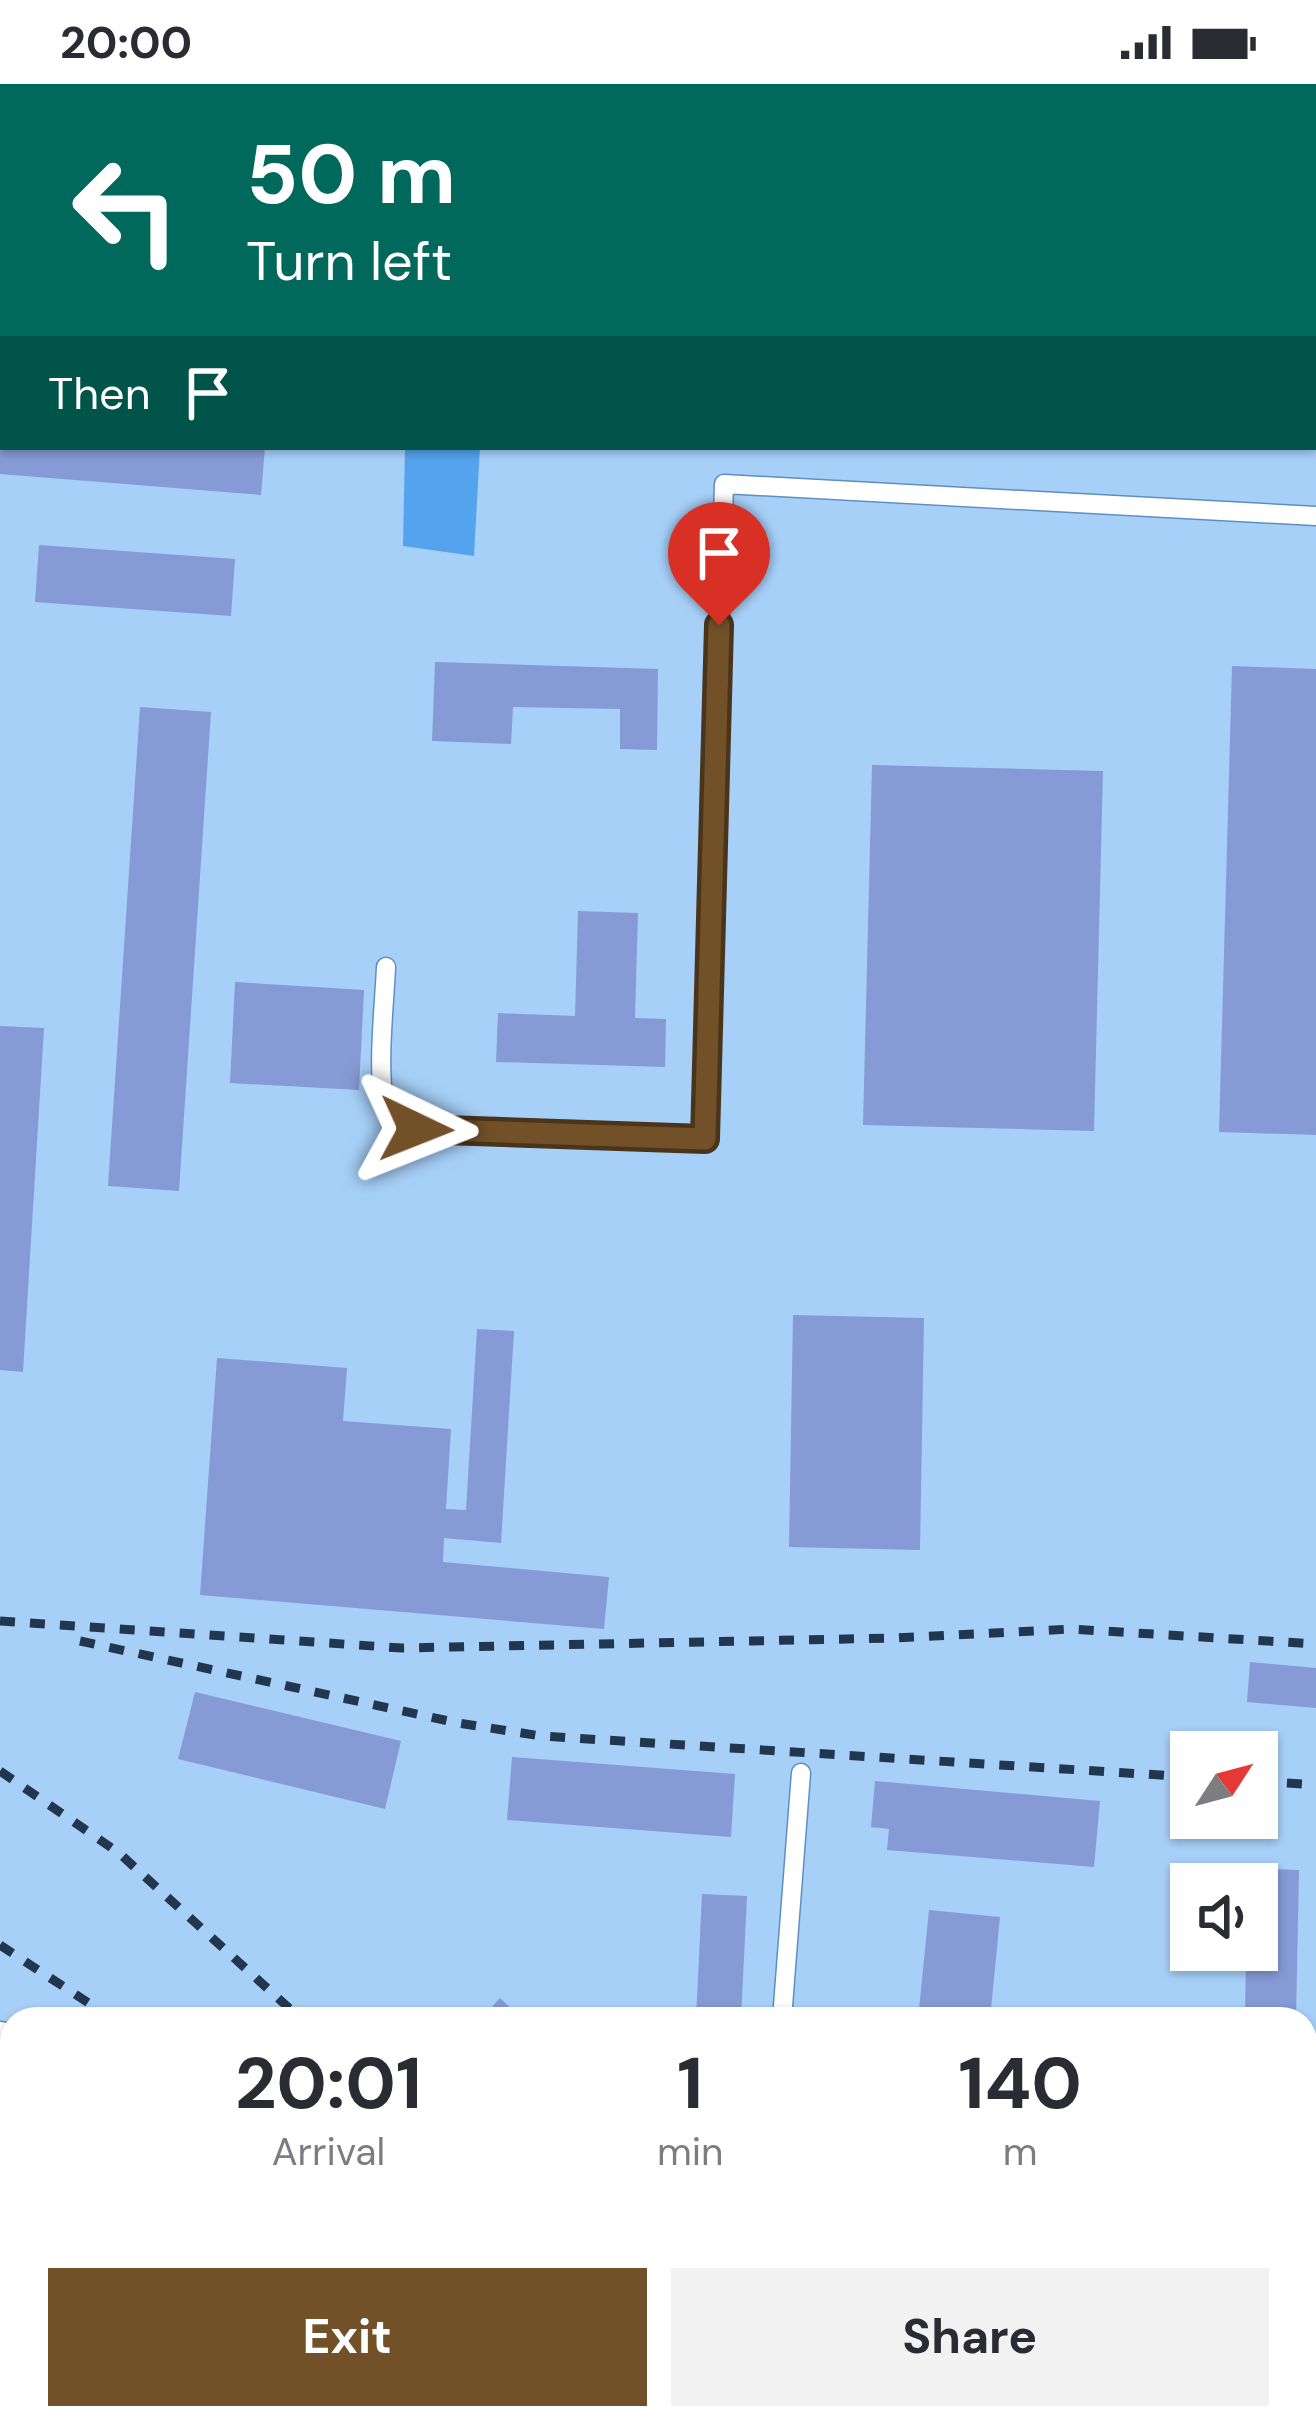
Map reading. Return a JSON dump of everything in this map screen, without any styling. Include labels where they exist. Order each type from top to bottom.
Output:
[{"type":"lane","points":[[386,967],[382,1091],[390,1114],[400,1125],[705,1139],[724,484],[1316,516]]},
{"type":"lane","points":[[783,2007],[801,1773]]},
{"type":"water","points":[[405,450],[480,450],[474,556],[403,546]]},
{"type":"building","points":[[0,450],[265,450],[261,495],[0,474]]},
{"type":"building","points":[[39,545],[235,559],[231,616],[35,602]]},
{"type":"building","points":[[435,662],[658,669],[657,750],[620,749],[620,709],[513,707],[511,744],[432,741]]},
{"type":"building","points":[[1232,666],[1316,669],[1316,1135],[1219,1132]]},
{"type":"building","points":[[140,707],[211,712],[179,1191],[108,1186]]},
{"type":"building","points":[[872,765],[1103,771],[1094,1131],[863,1125]]},
{"type":"building","points":[[578,911],[638,913],[635,1018],[666,1019],[665,1067],[496,1062],[498,1013],[575,1016]]},
{"type":"building","points":[[235,982],[364,990],[359,1090],[230,1083]]},
{"type":"building","points":[[0,1026],[44,1028],[23,1372],[0,1370]]},
{"type":"building","points":[[793,1315],[924,1318],[920,1550],[789,1547]]},
{"type":"building","points":[[477,1329],[514,1331],[501,1543],[444,1538],[443,1562],[609,1577],[604,1629],[200,1595],[217,1358],[347,1368],[343,1421],[451,1429],[446,1509],[466,1510]]},
{"type":"building","points":[[1250,1662],[1316,1668],[1316,1708],[1247,1702]]},
{"type":"building","points":[[195,1692],[401,1741],[385,1809],[178,1759]]},
{"type":"building","points":[[512,1757],[735,1774],[731,1837],[507,1820]]},
{"type":"building","points":[[875,1781],[1100,1801],[1094,1867],[887,1850],[889,1829],[871,1827]]},
{"type":"building","points":[[1278,1869],[1299,1870],[1296,2007],[1245,2007],[1246,1971],[1278,1971]]},
{"type":"building","points":[[702,1894],[747,1896],[742,2007],[697,2007]]},
{"type":"building","points":[[929,1910],[1000,1917],[991,2007],[919,2007]]},
{"type":"railway","points":[[0,1621],[402,1648],[896,1638],[1071,1629],[1316,1644]]},
{"type":"railway","points":[[80,1641],[458,1723],[541,1736],[1170,1776]]},
{"type":"railway","points":[[0,1771],[119,1853],[288,2007]]},
{"type":"railway","points":[[1278,1782],[1316,1785]]},
{"type":"railway","points":[[0,1945],[95,2007]]},
{"type":"route","points":[[416,1129],[705,1139],[719,625]]}]
